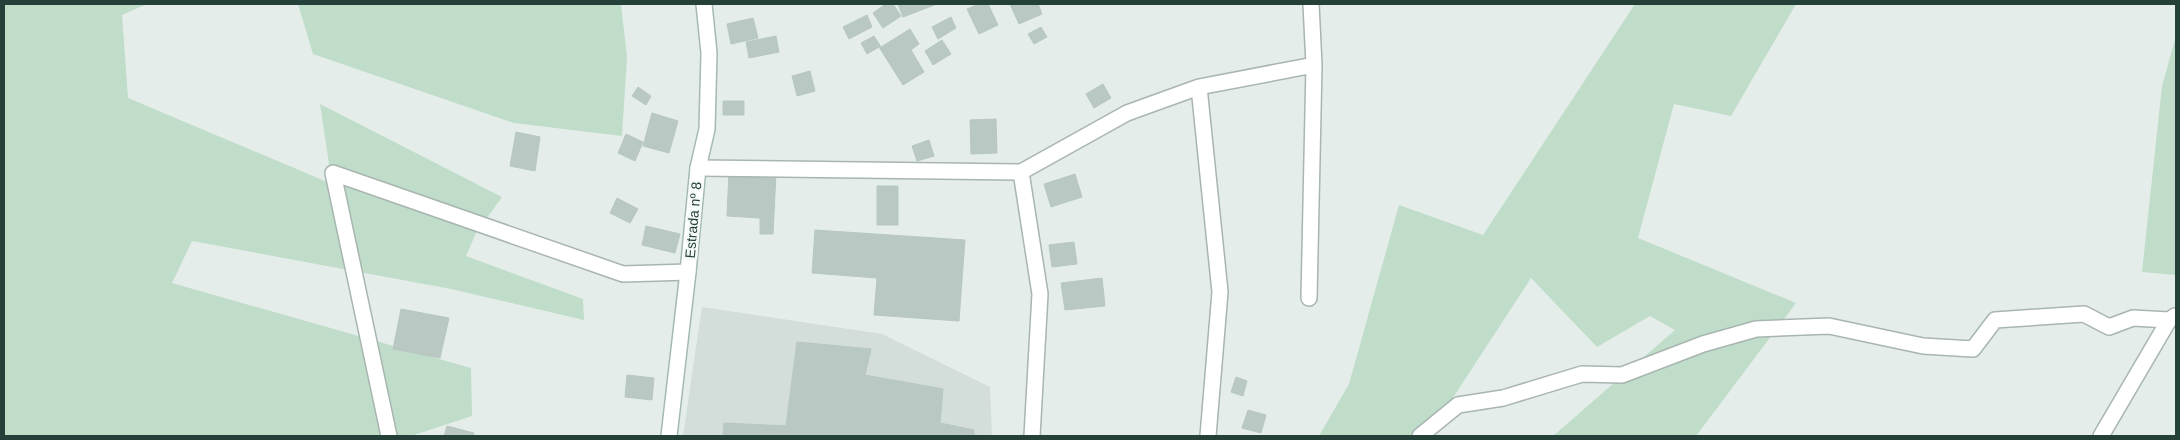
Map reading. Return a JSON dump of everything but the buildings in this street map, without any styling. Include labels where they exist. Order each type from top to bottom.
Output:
[{"type":"street","name":"Estrada nº 8","points":[[669,436],[698,168],[707,130],[709,54],[704,4]]},
{"type":"street","points":[[1310,298],[1314,65],[1311,4]]},
{"type":"street","points":[[698,168],[1021,172],[1127,113],[1199,87],[1314,65]]},
{"type":"street","points":[[1199,87],[1220,292],[1208,436]]},
{"type":"street","points":[[389,436],[334,172],[623,274],[688,272]]},
{"type":"street","points":[[1021,172],[1040,294],[1032,436]]},
{"type":"street","points":[[1420,436],[1458,405],[1503,398],[1582,374],[1622,375],[1703,344],[1756,329],[1829,326],[1923,346],[1973,349],[1995,320],[2084,314],[2109,327],[2133,318],[2172,318]]},
{"type":"street","points":[[2101,436],[2172,318]]},
{"type":"shaded area","points":[[702,307],[882,334],[990,387],[992,436],[683,436]]},
{"type":"green space","points":[[4,4],[147,4],[122,15],[128,98],[332,184],[320,104],[502,197],[476,233],[466,256],[583,299],[584,320],[451,289],[192,241],[172,283],[471,368],[472,416],[411,436],[4,436]]},
{"type":"green space","points":[[298,4],[621,4],[627,57],[622,136],[514,123],[313,54]]},
{"type":"green space","points":[[1635,4],[1796,4],[1731,116],[1674,104],[1638,238],[1796,303],[1696,436],[1553,436],[1675,330],[1650,316],[1597,347],[1531,278],[1428,436],[1319,436],[1349,384],[1399,205],[1483,235]]},
{"type":"green space","points":[[2176,36],[2176,275],[2142,272],[2162,86]]}]
